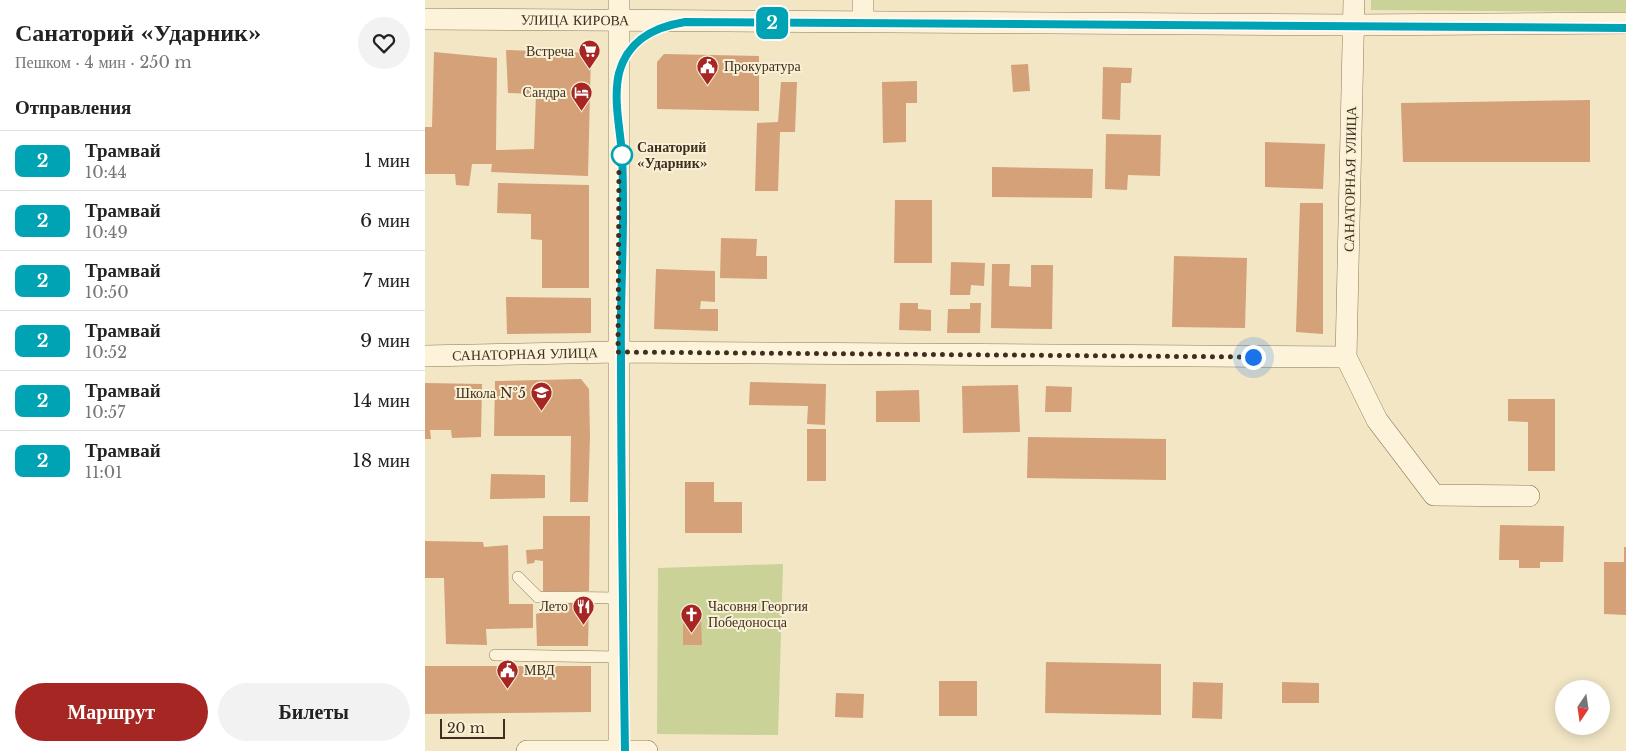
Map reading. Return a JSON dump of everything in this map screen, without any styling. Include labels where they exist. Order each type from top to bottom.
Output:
[{"type":"street","points":[[863,0],[863,21]]},
{"type":"street","name":"САНАТОРНАЯ УЛИЦА","points":[[1353,0],[1346,357],[1377,420],[1433,495],[1529,496]]},
{"type":"street","points":[[619,10],[619,751]]},
{"type":"street","name":"УЛИЦА КИРОВА","points":[[425,19],[619,10],[863,21],[1353,25],[1626,23]]},
{"type":"street","name":"САНАТОРНАЯ УЛИЦА","points":[[425,356],[618,352],[1346,357]]},
{"type":"street","points":[[527,751],[647,751]]},
{"type":"lane","points":[[518,577],[538,597],[619,598]]},
{"type":"lane","points":[[495,655],[619,657]]},
{"type":"green space","points":[[1371,0],[1626,0],[1626,12],[1371,10]]},
{"type":"green space","points":[[783,564],[778,735],[657,734],[658,568]]},
{"type":"building","points":[[506,50],[591,53],[588,176],[491,172],[492,164],[472,164],[469,186],[456,185],[455,174],[425,174],[425,127],[432,127],[434,52],[497,58],[496,150],[534,149],[536,94],[508,93]]},
{"type":"building","name":"Прокуратура","points":[[664,54],[759,56],[759,111],[657,109],[657,62]]},
{"type":"building","points":[[1028,64],[1030,91],[1013,92],[1011,65]]},
{"type":"building","points":[[1103,67],[1132,68],[1131,83],[1121,83],[1120,120],[1102,119]]},
{"type":"building","points":[[917,81],[917,103],[906,103],[906,142],[883,143],[882,82]]},
{"type":"building","points":[[781,82],[797,82],[795,132],[780,132],[778,191],[755,191],[757,123],[778,122]]},
{"type":"building","points":[[1590,100],[1590,162],[1403,162],[1401,103]]},
{"type":"building","points":[[1106,134],[1161,135],[1160,176],[1128,175],[1127,190],[1105,189]]},
{"type":"building","points":[[1265,142],[1325,144],[1323,189],[1265,187]]},
{"type":"building","points":[[992,167],[1093,169],[1092,198],[992,197]]},
{"type":"building","points":[[498,183],[589,185],[589,288],[542,288],[542,240],[531,239],[531,214],[497,213]]},
{"type":"building","points":[[895,200],[932,200],[932,263],[894,263]]},
{"type":"building","points":[[1300,203],[1323,203],[1323,334],[1296,332]]},
{"type":"building","points":[[721,238],[757,239],[756,256],[767,256],[767,279],[720,278]]},
{"type":"building","points":[[1174,256],[1247,258],[1245,328],[1172,327]]},
{"type":"building","points":[[951,262],[985,263],[984,286],[971,285],[970,295],[950,295]]},
{"type":"building","points":[[992,264],[1010,264],[1009,286],[1031,287],[1031,265],[1053,265],[1052,329],[991,328]]},
{"type":"building","points":[[656,269],[715,271],[715,302],[701,301],[700,309],[718,309],[718,331],[654,329]]},
{"type":"building","points":[[506,297],[591,298],[591,333],[507,334]]},
{"type":"building","points":[[900,303],[918,303],[918,309],[931,310],[931,331],[899,330]]},
{"type":"building","points":[[970,303],[981,303],[980,333],[947,333],[948,309],[970,309]]},
{"type":"building","name":"Школа №5","points":[[581,379],[589,389],[588,502],[570,502],[571,436],[494,436],[495,381]]},
{"type":"building","points":[[750,382],[826,384],[825,425],[807,424],[808,406],[749,405]]},
{"type":"building","points":[[425,383],[482,384],[481,437],[452,438],[451,430],[430,430],[431,439],[425,439]]},
{"type":"building","points":[[1018,385],[1020,432],[963,433],[962,386]]},
{"type":"building","points":[[1046,386],[1072,387],[1071,412],[1045,412]]},
{"type":"building","points":[[919,390],[920,422],[876,422],[876,391]]},
{"type":"building","points":[[1508,399],[1555,399],[1555,471],[1528,471],[1528,422],[1508,421]]},
{"type":"building","points":[[807,429],[826,429],[826,481],[807,481]]},
{"type":"building","points":[[1028,437],[1166,439],[1166,480],[1027,478]]},
{"type":"building","points":[[491,474],[545,475],[545,498],[490,499]]},
{"type":"building","points":[[685,482],[714,482],[714,502],[742,502],[742,533],[685,533]]},
{"type":"building","points":[[543,516],[590,516],[589,591],[543,592],[543,561],[535,560],[534,563],[527,564],[526,550],[543,549]]},
{"type":"building","points":[[1500,525],[1564,526],[1563,562],[1540,562],[1540,568],[1519,568],[1519,560],[1499,560]]},
{"type":"building","points":[[425,541],[483,542],[484,547],[508,545],[509,604],[533,604],[533,628],[486,629],[487,645],[446,644],[444,578],[425,578]]},
{"type":"building","points":[[1624,547],[1626,547],[1626,615],[1604,614],[1604,562],[1624,562]]},
{"type":"building","points":[[548,602],[589,602],[588,646],[537,646],[536,614],[546,611]]},
{"type":"building","name":"Часовня Георгия Победоносца","points":[[701,620],[702,645],[683,645],[683,621]]},
{"type":"building","points":[[1046,662],[1161,664],[1161,715],[1045,713]]},
{"type":"building","name":"МВД","points":[[425,666],[591,666],[591,712],[425,714]]},
{"type":"building","points":[[939,681],[977,681],[977,716],[939,716]]},
{"type":"building","points":[[1193,682],[1223,683],[1222,719],[1192,718]]},
{"type":"building","points":[[1282,682],[1319,683],[1319,703],[1282,703]]},
{"type":"building","points":[[836,693],[864,694],[863,718],[835,717]]},
{"type":"tram line","points":[[625,751],[621,337],[623,184],[617,83],[623,62],[635,44],[643,37],[662,27],[685,22],[1626,28]]},
{"type":"tram line","name":"2","points":[[625,751],[621,353],[623,214],[622,155],[617,90],[619,73],[625,58],[640,39],[664,26],[685,22],[1626,28]]},
{"type":"place","name":"Встреча","points":[[590,70]]},
{"type":"place","name":"Прокуратура","points":[[708,85]]},
{"type":"place","name":"Сандра","points":[[582,111]]},
{"type":"place","name":"Санаторий «Ударник»","points":[[622,155]]},
{"type":"place","name":"Школа №5","points":[[542,412]]},
{"type":"place","name":"Лето","points":[[584,625]]},
{"type":"place","name":"Часовня Георгия Победоносца","points":[[692,633]]},
{"type":"place","name":"МВД","points":[[508,689]]},
{"type":"route","points":[[622,155],[619,163],[618,352],[1253,357]]}]
